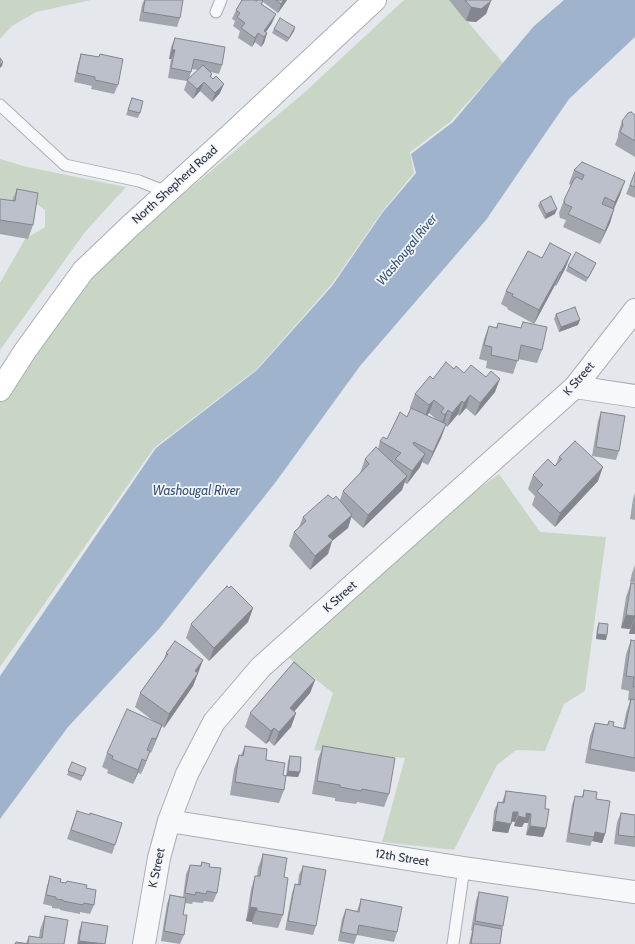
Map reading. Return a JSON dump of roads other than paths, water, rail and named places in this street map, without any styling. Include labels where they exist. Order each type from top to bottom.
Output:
[{"type":"street","name":"North Shepherd Road","points":[[0,390],[25,351],[83,271],[375,0]]},
{"type":"street","name":"K Street","points":[[144,944],[158,858],[169,821],[187,774],[214,722],[261,667],[575,387],[635,310]]},
{"type":"street","points":[[575,387],[635,396]]},
{"type":"street","name":"12th Street","points":[[169,821],[464,868],[635,892]]},
{"type":"lane","points":[[216,12],[221,0]]},
{"type":"lane","points":[[0,105],[65,164],[140,181],[167,192]]},
{"type":"lane","points":[[453,944],[464,868]]},
{"type":"water","name":"Washougal River","points":[[564,0],[635,0],[635,37],[569,99],[486,220],[360,366],[275,483],[159,629],[68,727],[0,819],[0,676],[156,448],[257,370],[332,286],[383,212],[416,173],[411,154],[453,122],[534,26]]}]
